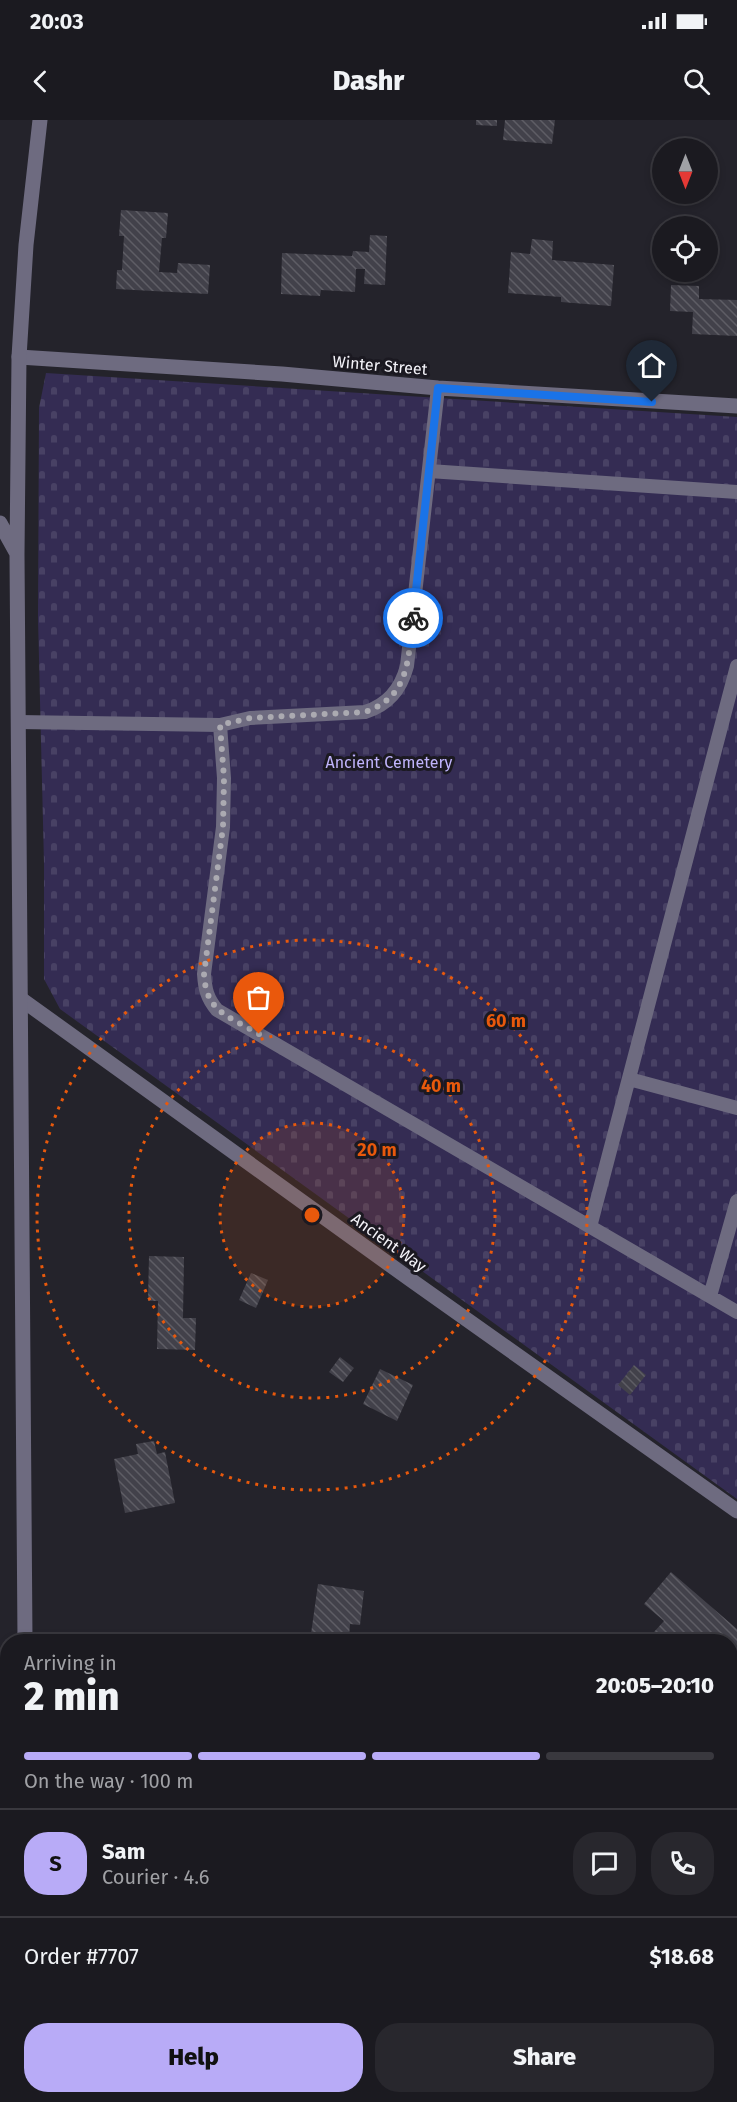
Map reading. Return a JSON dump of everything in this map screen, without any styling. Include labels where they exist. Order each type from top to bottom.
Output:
[{"type":"street","points":[[25,1634],[17,554],[19,357],[26,245],[40,120]]},
{"type":"street","name":"Winter Street","points":[[19,357],[282,374],[438,388],[737,406]]},
{"type":"street","points":[[0,523],[17,554]]},
{"type":"street","name":"Ancient Way","points":[[21,999],[737,1511]]},
{"type":"lane","points":[[18,722],[220,725],[250,718],[365,712],[387,701],[403,680],[407,666],[438,388]]},
{"type":"lane","points":[[429,471],[737,492]]},
{"type":"lane","points":[[590,1227],[737,666]]},
{"type":"lane","points":[[220,725],[224,778],[223,827],[204,974],[205,989],[209,1000],[217,1010],[737,1312]]},
{"type":"lane","points":[[629,1079],[737,1108]]},
{"type":"lane","points":[[710,1296],[737,1201]]},
{"type":"green space","name":"Ancient Cemetery","points":[[46,373],[737,417],[737,1499],[60,1009],[44,979],[44,863],[38,618],[39,408]]},
{"type":"building","points":[[476,120],[497,120],[497,126],[476,125]]},
{"type":"building","points":[[505,120],[555,120],[552,144],[503,140]]},
{"type":"building","points":[[121,210],[168,213],[166,238],[162,238],[159,272],[177,273],[178,263],[210,265],[208,294],[116,289],[117,270],[122,270],[124,236],[119,236]]},
{"type":"building","points":[[370,235],[387,236],[385,285],[364,284],[365,269],[356,269],[355,292],[321,290],[320,296],[281,294],[282,253],[352,256],[353,251],[369,252]]},
{"type":"building","points":[[532,239],[553,241],[552,260],[614,265],[611,306],[561,302],[561,297],[508,293],[511,252],[530,254]]},
{"type":"building","points":[[671,285],[699,286],[699,299],[737,300],[737,336],[692,334],[693,312],[670,311]]},
{"type":"building","points":[[149,1256],[184,1257],[183,1318],[196,1318],[195,1350],[157,1349],[158,1301],[148,1301]]},
{"type":"building","points":[[251,1273],[268,1280],[256,1308],[239,1300]]},
{"type":"building","points":[[340,1357],[354,1368],[343,1382],[329,1372]]},
{"type":"building","points":[[634,1365],[646,1375],[630,1395],[618,1385]]},
{"type":"building","points":[[380,1369],[413,1385],[397,1421],[363,1404]]},
{"type":"building","points":[[154,1441],[157,1454],[165,1452],[175,1503],[125,1513],[114,1459],[138,1454],[136,1444]]},
{"type":"building","points":[[671,1572],[737,1629],[737,1634],[656,1634],[654,1632],[664,1621],[644,1604]]},
{"type":"building","points":[[318,1584],[364,1591],[360,1625],[350,1624],[349,1634],[311,1634]]},
{"type":"way so far","points":[[259,1034],[217,1010],[209,1000],[205,989],[204,974],[223,827],[224,778],[220,725],[250,718],[365,712],[377,708],[387,701],[403,680],[413,618]]},
{"type":"route","points":[[413,618],[438,388],[652,402]]}]
